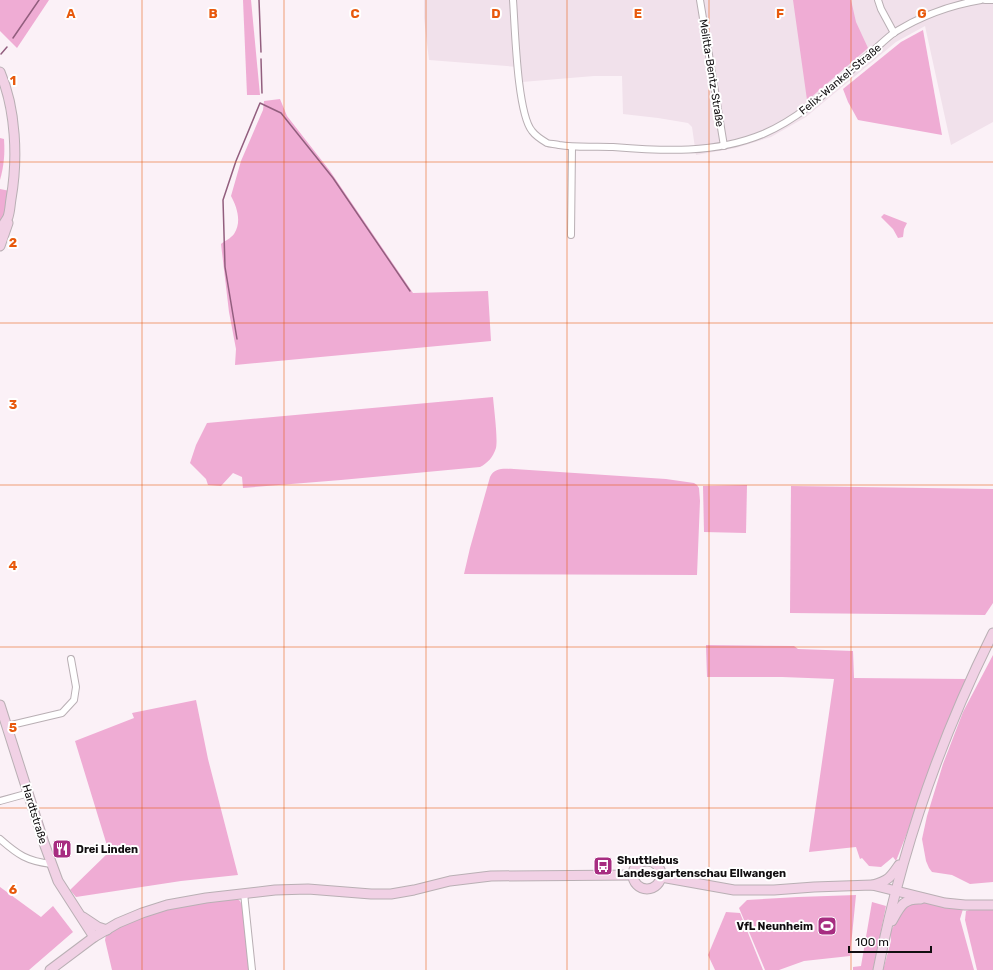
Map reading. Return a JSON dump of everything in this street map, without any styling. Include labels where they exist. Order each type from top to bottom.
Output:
[{"type":"main road","points":[[0,230],[7,218],[13,190],[15,145],[13,122],[1,74]]},
{"type":"main road","points":[[0,246],[8,223],[7,218]]},
{"type":"main road","points":[[878,970],[895,890],[928,785],[957,707],[993,633]]},
{"type":"main road","name":"Hardtstraße","points":[[0,705],[8,726],[51,864],[58,881],[94,937]]},
{"type":"main road","points":[[661,877],[734,890],[774,890],[872,885],[884,882],[892,877],[905,857]]},
{"type":"main road","points":[[647,861],[657,864],[661,877],[656,886],[647,889],[641,887],[637,883],[634,875],[637,865],[647,861]]},
{"type":"main road","points":[[50,970],[94,937],[142,913],[167,905],[206,898],[274,890],[308,889],[371,894],[391,894],[450,881],[491,876],[634,875]]},
{"type":"main road","points":[[872,885],[928,900]]},
{"type":"main road","points":[[886,931],[901,905],[914,899],[965,905],[993,905]]},
{"type":"main road","points":[[80,915],[98,927],[107,930]]},
{"type":"street","name":"Felix-Wankel-Straße","points":[[513,0],[516,44],[523,104],[526,121],[532,131],[547,143],[572,147],[608,147],[648,150],[697,150],[724,146],[762,135],[806,110],[894,33],[928,15],[967,2],[981,0]]},
{"type":"street","name":"Melitta-Bentz-Straße","points":[[700,0],[724,146]]},
{"type":"street","points":[[878,0],[881,9],[894,33]]},
{"type":"street","points":[[985,0],[993,0]]},
{"type":"street","points":[[571,235],[572,147]]},
{"type":"street","points":[[8,726],[62,713],[74,700],[76,687],[71,659]]},
{"type":"street","points":[[0,801],[29,793]]},
{"type":"street","points":[[0,839],[24,858],[35,862],[51,864]]},
{"type":"street","points":[[244,893],[252,970]]},
{"type":"shaded area","points":[[0,0],[49,0],[17,48],[0,31]]},
{"type":"shaded area","points":[[243,0],[251,0],[260,95],[247,95]]},
{"type":"shaded area","points":[[424,0],[993,0],[993,122],[951,145],[925,26],[896,42],[806,117],[771,137],[736,148],[696,155],[692,127],[688,123],[623,114],[622,76],[594,76],[522,82],[518,67],[429,60],[424,18]]},
{"type":"shaded area","points":[[793,0],[851,0],[856,22],[868,48],[807,100]]},
{"type":"shaded area","points":[[923,30],[942,135],[858,120],[843,89],[901,42]]},
{"type":"shaded area","points":[[280,99],[287,116],[330,171],[413,293],[488,291],[491,341],[235,365],[236,349],[229,312],[221,244],[234,234],[238,225],[238,215],[231,196],[241,161],[263,110],[264,101]]},
{"type":"shaded area","points":[[0,138],[4,139],[4,149],[0,180]]},
{"type":"shaded area","points":[[0,189],[10,191],[5,215],[0,227]]},
{"type":"shaded area","points":[[884,214],[907,223],[904,229],[903,237],[898,238],[893,229],[881,217]]},
{"type":"shaded area","points":[[493,397],[496,448],[490,459],[480,467],[243,488],[242,477],[233,473],[221,486],[208,485],[206,479],[190,463],[196,445],[207,423]]},
{"type":"shaded area","points":[[514,469],[666,479],[694,483],[699,488],[700,501],[697,575],[464,574],[490,477],[497,470]]},
{"type":"shaded area","points":[[747,485],[746,533],[704,532],[703,486]]},
{"type":"shaded area","points":[[791,486],[993,489],[993,603],[985,615],[790,613]]},
{"type":"shaded area","points":[[706,645],[794,646],[798,649],[853,651],[854,678],[967,679],[919,798],[896,861],[893,857],[881,867],[869,866],[862,858],[860,859],[856,847],[809,852],[834,679],[707,677]]},
{"type":"shaded area","points":[[993,655],[993,882],[970,884],[952,875],[932,872],[926,861],[922,839],[927,816],[943,764],[963,712]]},
{"type":"shaded area","points":[[196,700],[208,759],[238,875],[181,881],[76,897],[70,890],[109,852],[75,741],[134,718],[132,713]]},
{"type":"shaded area","points":[[0,887],[41,917],[53,906],[73,932],[29,970],[0,970]]},
{"type":"shaded area","points":[[856,895],[850,956],[804,961],[779,970],[765,970],[739,908],[747,900]]},
{"type":"shaded area","points":[[235,897],[240,901],[243,907],[249,970],[112,970],[105,940],[106,935],[121,926],[168,909]]},
{"type":"shaded area","points":[[872,902],[886,906],[873,970],[853,970],[853,967],[861,966]]},
{"type":"shaded area","points":[[920,902],[963,909],[960,919],[974,970],[883,970],[891,941],[890,932],[908,905]]},
{"type":"shaded area","points":[[993,909],[993,970],[977,970],[965,920],[966,911]]},
{"type":"shaded area","points":[[726,912],[740,913],[763,970],[715,970],[708,955]]},
{"type":"waterway","points":[[13,38],[39,0]]},
{"type":"waterway","points":[[259,0],[261,52]]},
{"type":"waterway","points":[[1,54],[7,47]]},
{"type":"waterway","points":[[261,59],[262,93]]},
{"type":"waterway","points":[[237,339],[225,267],[223,200],[236,161],[260,103],[281,113],[333,178],[410,291]]},
{"type":"place","name":"Drei Linden","points":[[62,849]]},
{"type":"place","name":"Shuttlebus Landesgartenschau Ellwangen","points":[[603,866]]},
{"type":"place","name":"VfL Neunheim","points":[[827,926]]}]
